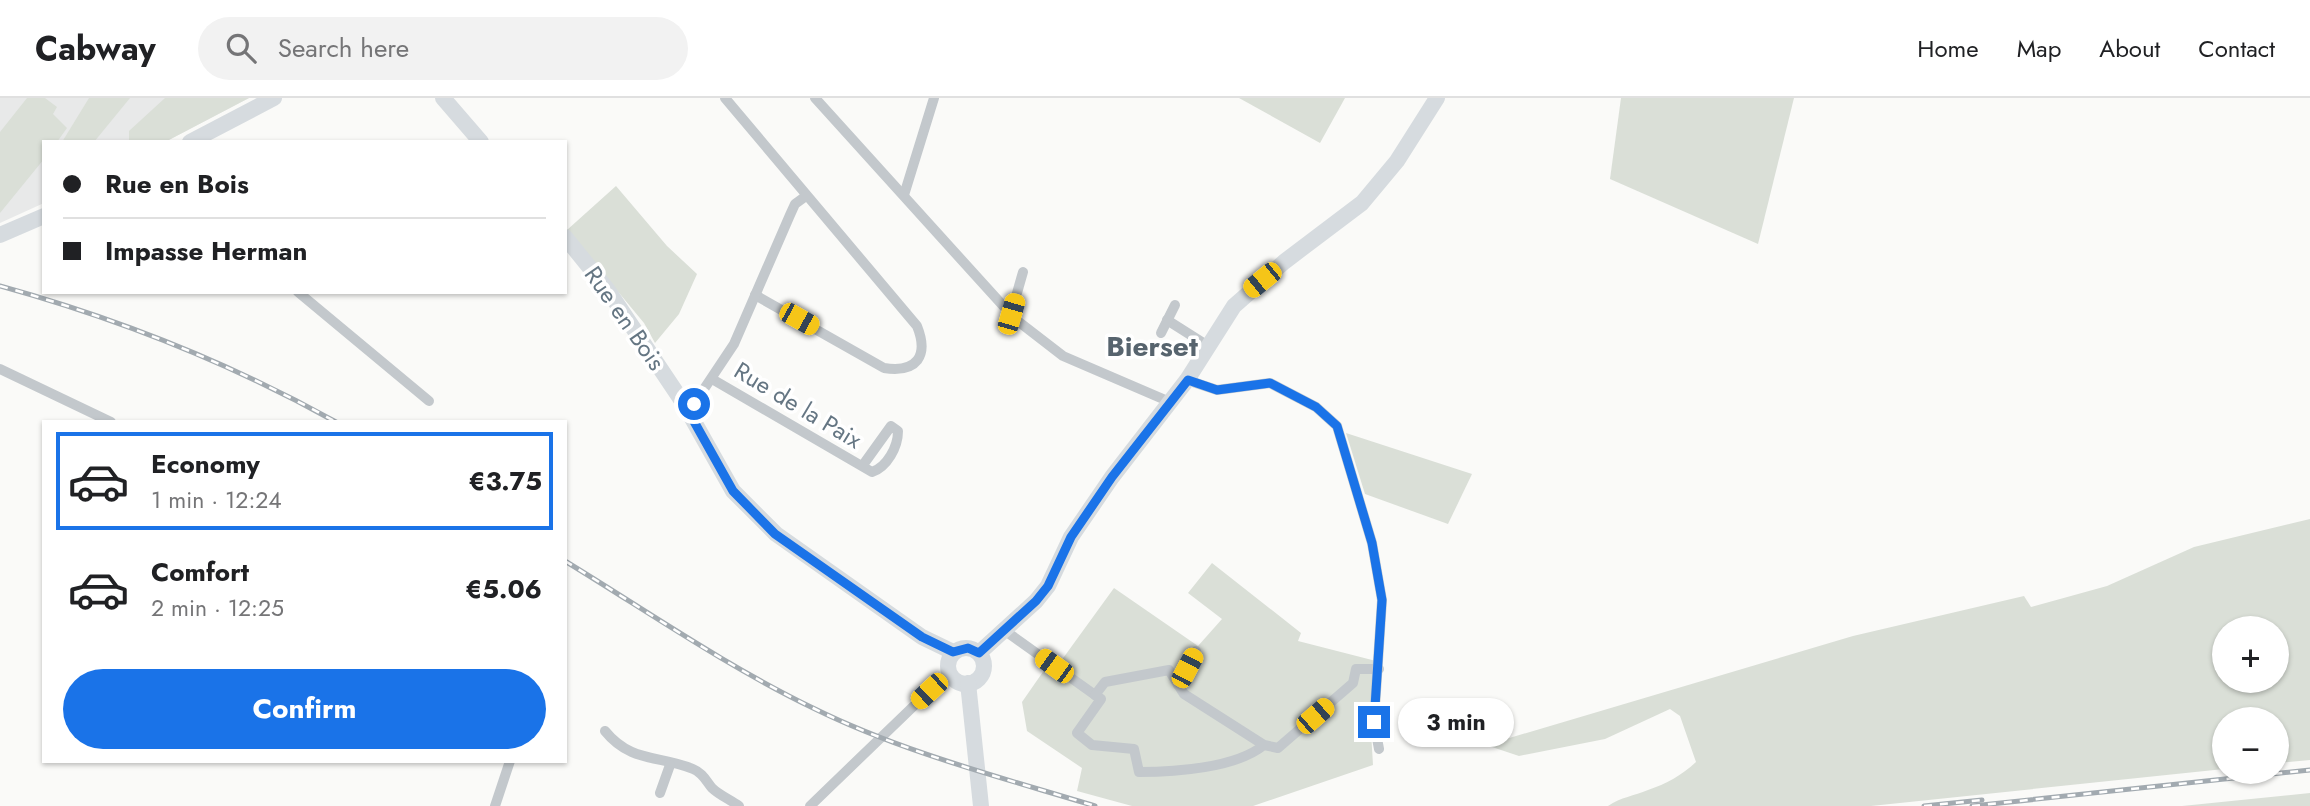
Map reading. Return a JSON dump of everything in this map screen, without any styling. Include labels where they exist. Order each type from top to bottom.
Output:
[{"type":"street","points":[[194,140],[274,98]]},
{"type":"street","points":[[443,98],[479,140]]},
{"type":"street","points":[[725,98],[917,326],[924,343],[922,354],[912,365],[898,370],[884,368],[755,295]]},
{"type":"street","points":[[815,98],[1011,314],[1063,355],[1170,402]]},
{"type":"street","points":[[904,195],[934,98]]},
{"type":"street","points":[[1423,118],[1422,109],[1428,98]]},
{"type":"street","points":[[979,653],[1048,586],[1071,537],[1112,477],[1188,380],[1234,306],[1249,290],[1362,203],[1397,161],[1437,98]]},
{"type":"street","points":[[687,409],[712,379],[734,344],[795,204],[806,195]]},
{"type":"street","points":[[0,235],[42,217]]},
{"type":"street","name":"Rue en Bois","points":[[567,239],[607,289],[687,409],[733,491],[775,534],[922,637],[953,652]]},
{"type":"street","points":[[1011,314],[1023,272]]},
{"type":"street","points":[[300,294],[429,401]]},
{"type":"street","points":[[1161,333],[1175,305]]},
{"type":"street","points":[[1167,320],[1208,346]]},
{"type":"street","points":[[0,369],[107,420]]},
{"type":"street","name":"Rue de la Paix","points":[[712,379],[863,466]]},
{"type":"street","points":[[1188,380],[1217,390],[1270,383],[1305,400],[1337,426],[1376,566],[1382,600],[1374,722],[1379,749]]},
{"type":"street","points":[[1004,629],[1101,699],[1077,733],[1092,745],[1134,749],[1139,772],[1200,767],[1252,754],[1264,745]]},
{"type":"street","points":[[968,648],[979,653],[983,671],[975,681],[958,682],[949,672],[948,661],[953,652],[968,648]]},
{"type":"street","points":[[1178,685],[1196,652]]},
{"type":"street","points":[[1095,695],[1105,682],[1169,670],[1184,694],[1264,745],[1278,748],[1353,683],[1356,670],[1379,669]]},
{"type":"street","points":[[810,806],[949,672]]},
{"type":"street","points":[[968,683],[981,806]]},
{"type":"street","points":[[605,731],[616,744],[631,752],[700,773],[712,788],[739,806]]},
{"type":"street","points":[[495,806],[509,763]]},
{"type":"street","points":[[660,793],[670,765]]},
{"type":"shaded area","points":[[0,98],[249,98],[169,140],[42,140],[42,204],[0,223]]},
{"type":"shaded area","points":[[27,98],[45,98],[57,107],[53,114],[67,128],[58,140],[42,140],[42,161],[0,213],[0,132]]},
{"type":"shaded area","points":[[89,98],[130,98],[96,140],[63,140]]},
{"type":"shaded area","points":[[165,98],[249,98],[169,140],[129,140],[129,131]]},
{"type":"shaded area","points":[[1239,98],[1345,98],[1320,143]]},
{"type":"shaded area","points":[[1621,98],[1794,98],[1758,244],[1610,179]]},
{"type":"shaded area","points":[[616,186],[667,246],[697,274],[679,314],[655,343],[644,323],[567,230]]},
{"type":"shaded area","points":[[1346,433],[1472,474],[1448,524],[1365,494]]},
{"type":"shaded area","points":[[2310,519],[2310,760],[2289,762],[2289,707],[2212,707],[2212,770],[1871,806],[1608,806],[1667,782],[1696,762],[1680,716],[1670,709],[1605,739],[1519,756],[1486,745],[1853,636],[2024,596],[2031,607],[2107,586],[2194,547]]},
{"type":"shaded area","points":[[1212,563],[1301,633],[1298,641],[1376,661],[1370,715],[1373,765],[1253,806],[1132,806],[1077,791],[1082,768],[1027,731],[1022,702],[1054,656],[1061,661],[1114,588],[1198,646],[1222,619],[1188,593]]},
{"type":"shaded area","points":[[2310,793],[2310,806],[2182,806]]},
{"type":"railway","points":[[0,286],[87,312],[172,344],[255,380],[332,420]]},
{"type":"railway","points":[[567,562],[749,674],[847,724],[952,763],[1095,806]]},
{"type":"railway","points":[[1972,806],[2310,770]]},
{"type":"railway","points":[[1924,806],[1982,800]]},
{"type":"district","name":"Bierset","points":[[1152,346]]},
{"type":"route","points":[[694,404],[687,409],[733,491],[775,534],[922,637],[953,652],[968,648],[979,653],[1036,601],[1048,586],[1071,537],[1112,477],[1188,380],[1217,390],[1244,384],[1270,383],[1295,394],[1316,407],[1337,426],[1372,543],[1382,600],[1374,722]]}]
